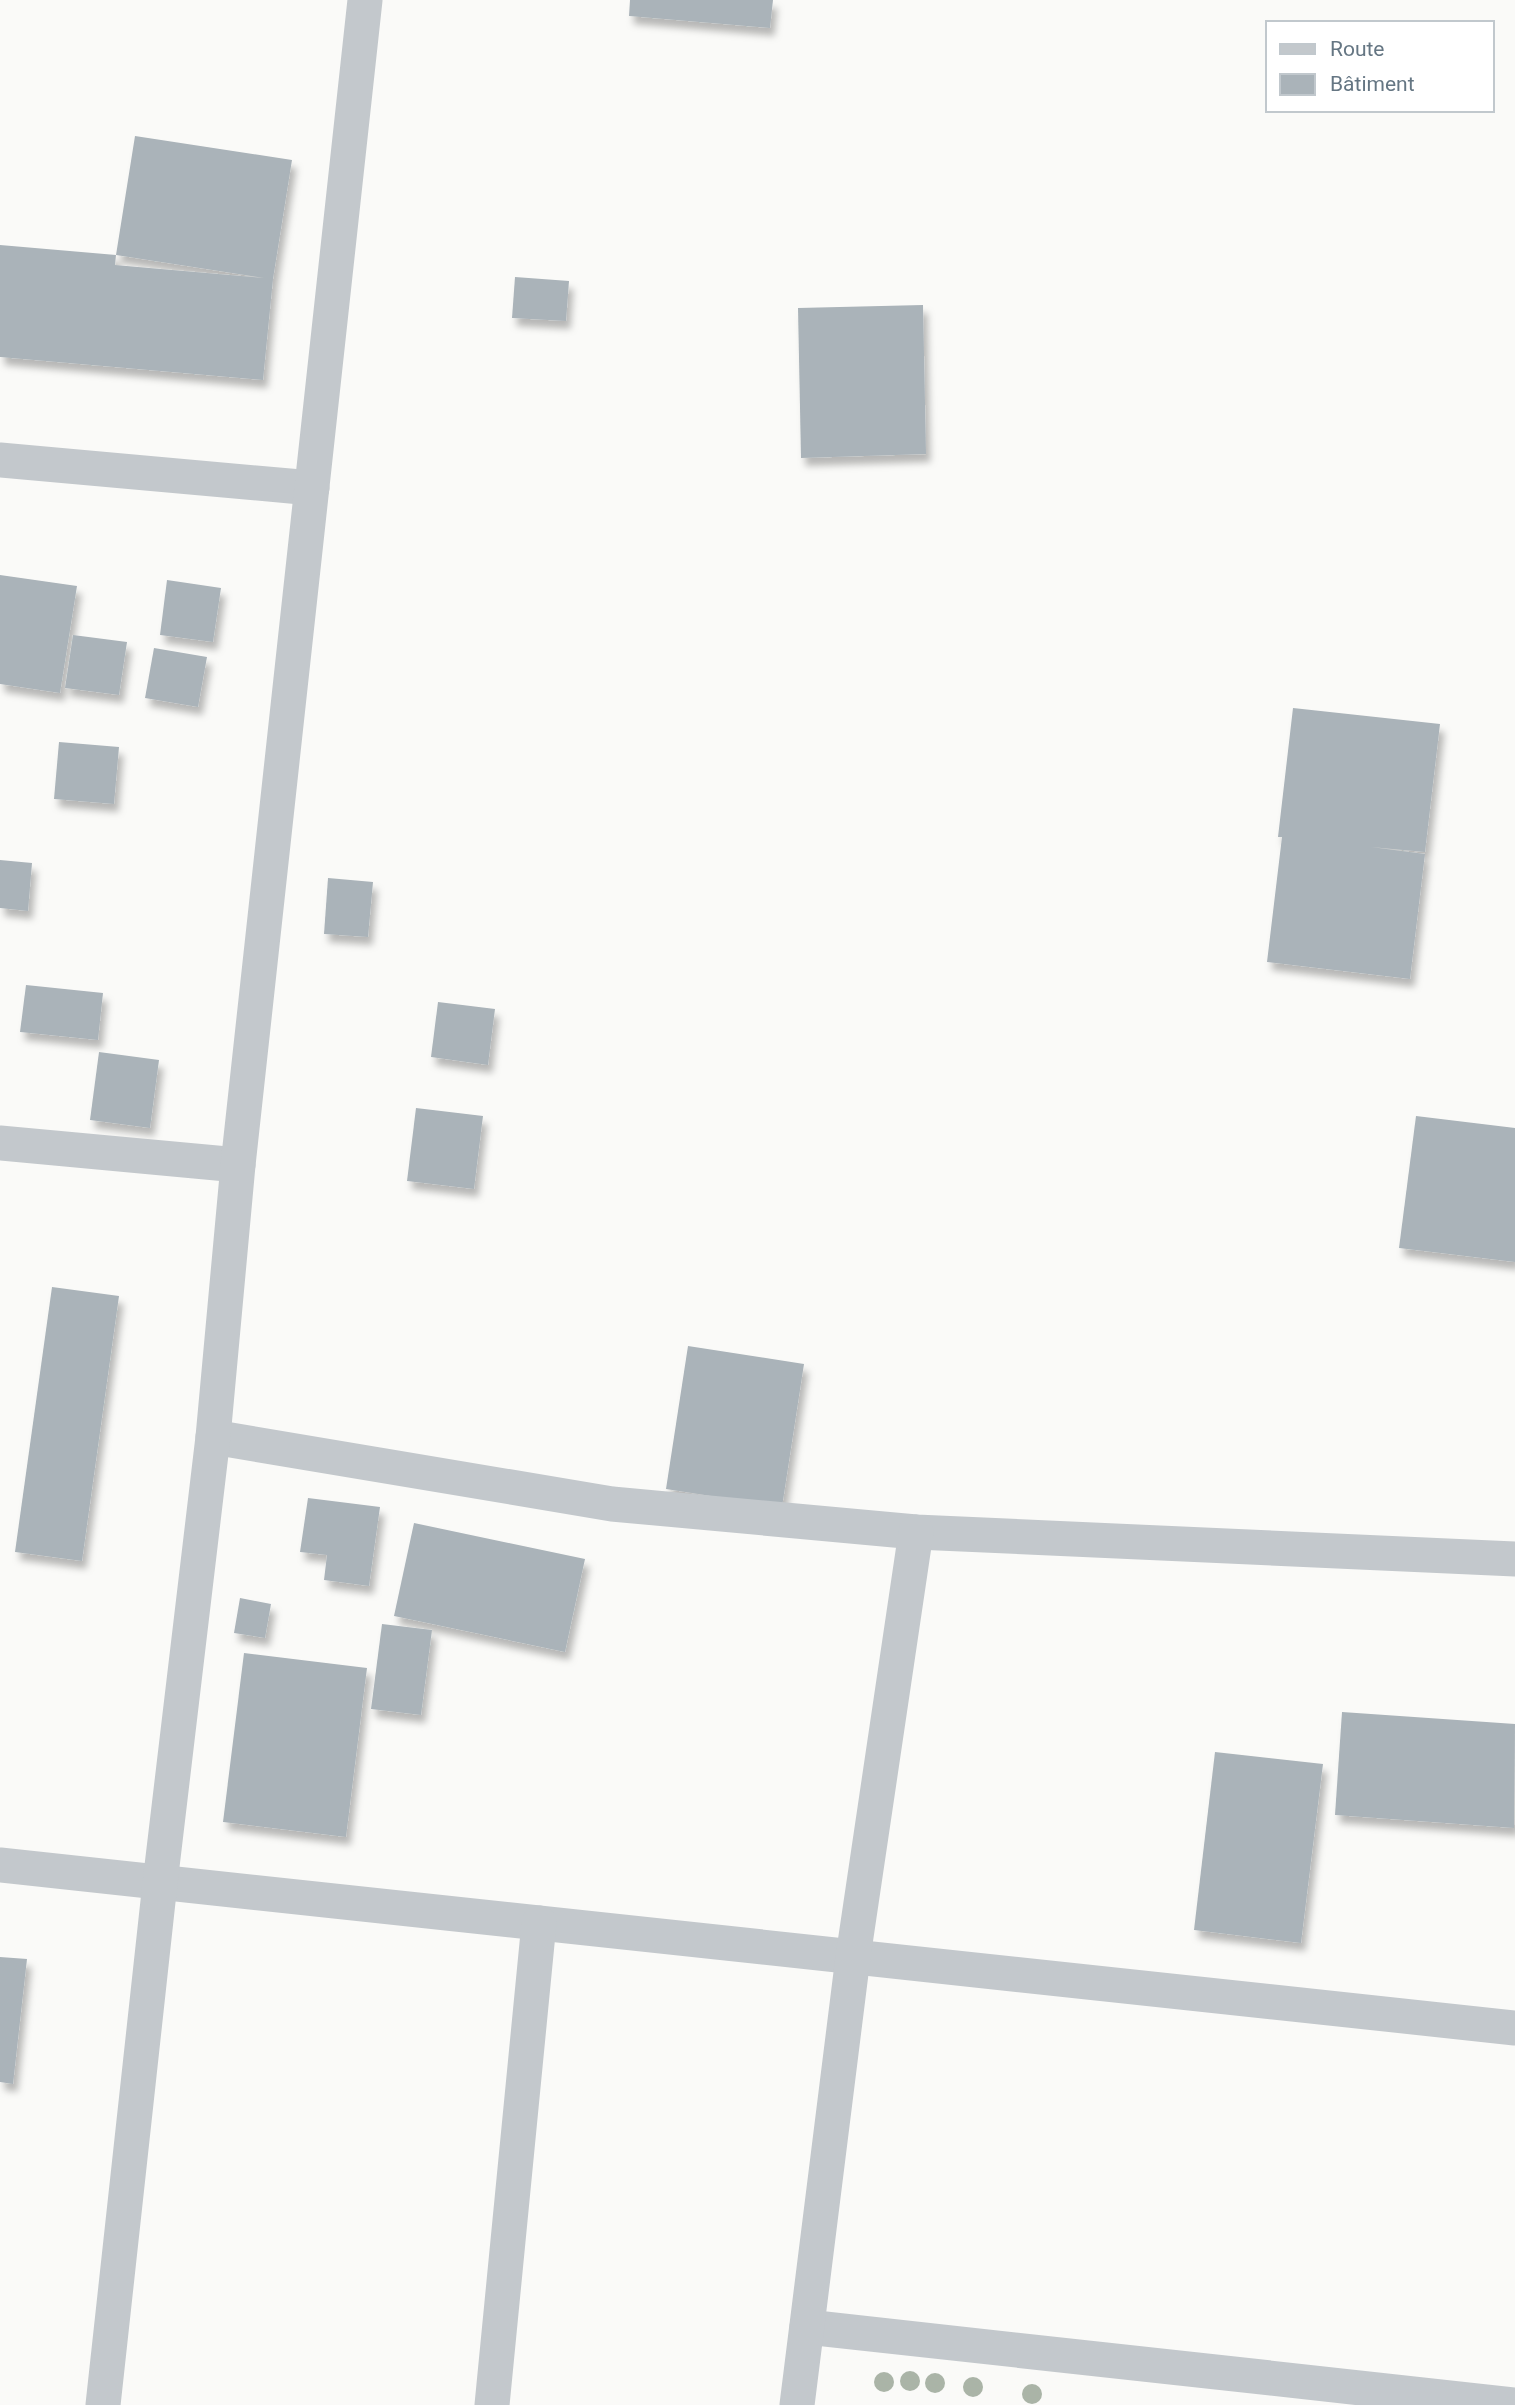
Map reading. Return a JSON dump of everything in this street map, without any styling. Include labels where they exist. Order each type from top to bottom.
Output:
[{"type":"street","points":[[103,2405],[160,1882],[213,1437],[238,1165],[365,0]]},
{"type":"street","points":[[0,460],[312,488]]},
{"type":"street","points":[[0,1143],[238,1165]]},
{"type":"street","points":[[213,1437],[612,1504],[916,1532],[1515,1559]]},
{"type":"street","points":[[797,2405],[853,1957],[916,1532]]},
{"type":"street","points":[[0,1866],[1515,2028]]},
{"type":"street","points":[[492,2405],[539,1923]]},
{"type":"street","points":[[807,2327],[1515,2405]]},
{"type":"building","points":[[630,0],[773,0],[770,28],[629,16]]},
{"type":"building","points":[[135,136],[292,160],[273,279],[263,380],[0,357],[0,245],[116,255]],"holes":[[[116,255],[264,278],[115,265]]]},
{"type":"building","points":[[515,277],[569,281],[566,321],[512,318]]},
{"type":"building","points":[[923,305],[926,454],[801,458],[798,308]]},
{"type":"building","points":[[0,575],[77,586],[60,693],[0,684]]},
{"type":"building","points":[[167,580],[221,588],[213,642],[160,635]]},
{"type":"building","points":[[73,635],[127,642],[119,695],[65,688]]},
{"type":"building","points":[[154,648],[207,657],[198,707],[145,698]]},
{"type":"building","points":[[1293,708],[1440,724],[1425,852],[1371,847],[1425,854],[1410,979],[1267,962],[1282,837],[1278,837]]},
{"type":"building","points":[[59,742],[119,747],[114,804],[54,799]]},
{"type":"building","points":[[0,860],[32,863],[28,911],[0,908]]},
{"type":"building","points":[[328,878],[373,882],[368,937],[324,934]]},
{"type":"building","points":[[26,985],[103,993],[98,1040],[20,1032]]},
{"type":"building","points":[[438,1002],[495,1009],[488,1065],[431,1057]]},
{"type":"building","points":[[99,1052],[159,1060],[150,1128],[90,1120]]},
{"type":"building","points":[[416,1108],[483,1116],[474,1189],[407,1181]]},
{"type":"building","points":[[1416,1116],[1515,1128],[1515,1262],[1399,1248]]},
{"type":"building","points":[[52,1287],[119,1296],[82,1561],[15,1552]]},
{"type":"building","points":[[688,1346],[804,1364],[782,1507],[666,1489]]},
{"type":"building","points":[[308,1498],[380,1507],[369,1586],[324,1580],[327,1555],[300,1552]]},
{"type":"building","points":[[414,1523],[585,1559],[565,1652],[394,1616]]},
{"type":"building","points":[[240,1598],[271,1604],[265,1638],[234,1633]]},
{"type":"building","points":[[382,1624],[432,1630],[421,1715],[371,1709]]},
{"type":"building","points":[[244,1653],[367,1668],[346,1837],[223,1822]]},
{"type":"building","points":[[1342,1712],[1515,1724],[1514,1828],[1335,1815]]},
{"type":"building","points":[[1215,1752],[1323,1764],[1301,1943],[1194,1930]]},
{"type":"building","points":[[0,1957],[27,1959],[13,2084],[0,2082]]}]
